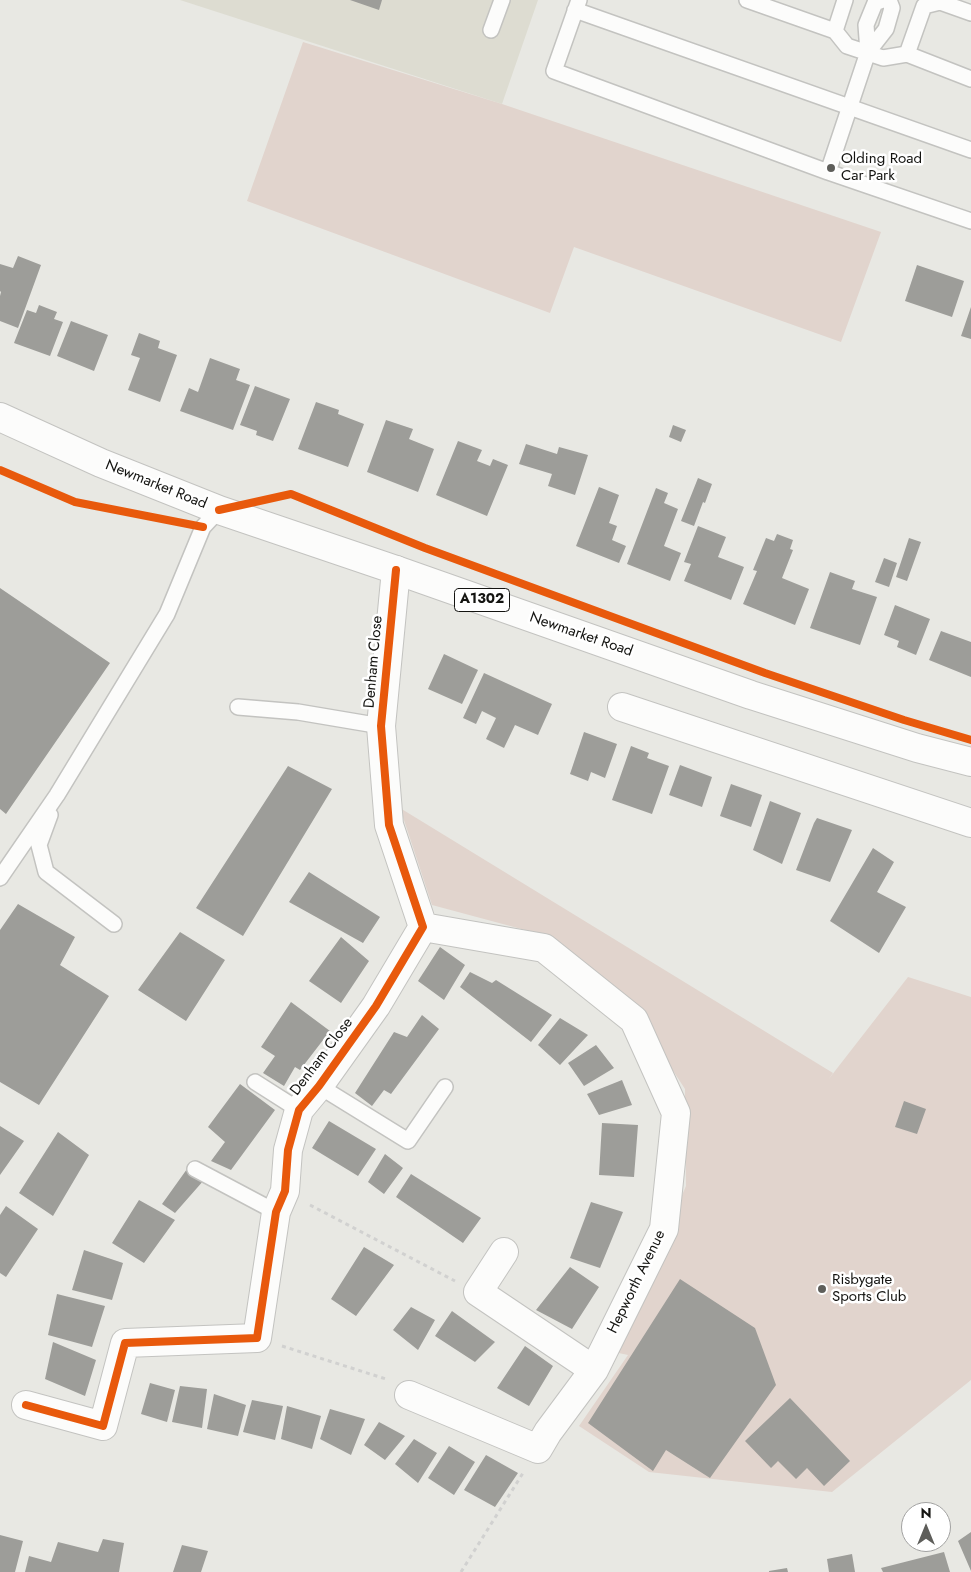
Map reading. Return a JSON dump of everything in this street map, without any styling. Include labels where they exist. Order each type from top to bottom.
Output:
[{"type":"street","name":"Newmarket Road","points":[[0,417],[101,463],[219,510],[751,695],[917,748],[971,762]]},
{"type":"street","name":"Denham Close","points":[[26,1405],[103,1426],[125,1342],[257,1338],[288,1150],[299,1110],[320,1086],[376,1006],[423,927],[388,825],[382,726],[396,570]]},
{"type":"street","points":[[622,707],[971,823]]},
{"type":"street","name":"Hepworth Avenue","points":[[423,927],[544,948],[634,1020],[676,1113],[664,1229],[594,1370],[548,1432],[538,1449]]},
{"type":"street","points":[[504,1252],[478,1292],[594,1370]]},
{"type":"street","points":[[409,1395],[538,1449]]},
{"type":"lane","points":[[492,30],[502,0]]},
{"type":"lane","points":[[747,0],[836,31],[847,46],[883,58],[907,54],[971,79]]},
{"type":"lane","points":[[836,31],[845,0]]},
{"type":"lane","points":[[868,52],[866,25],[875,4],[882,0]]},
{"type":"lane","points":[[828,172],[868,52],[886,29],[892,8],[889,0]]},
{"type":"lane","points":[[907,54],[924,6],[940,2],[971,13]]},
{"type":"lane","points":[[971,150],[849,107],[577,5],[554,72],[828,172],[971,221]]},
{"type":"lane","points":[[0,878],[57,794],[167,614],[203,527],[219,510]]},
{"type":"lane","points":[[238,707],[298,712],[382,726]]},
{"type":"lane","points":[[57,794],[39,845],[46,872],[114,924]]},
{"type":"lane","points":[[255,1082],[299,1110]]},
{"type":"lane","points":[[320,1086],[408,1141],[445,1087]]},
{"type":"lane","points":[[195,1169],[280,1202]]},
{"type":"path","points":[[280,1202],[478,1292]]},
{"type":"path","points":[[460,1572],[538,1449]]},
{"type":"shaded area","points":[[180,0],[538,0],[502,104]]},
{"type":"shaded area","points":[[303,42],[502,104],[881,232],[841,342],[574,247],[550,313],[247,201]]},
{"type":"shaded area","name":"Risbygate Sports Club","points":[[400,808],[833,1073],[828,1080],[908,977],[971,997],[971,1380],[832,1492],[649,1472],[579,1426],[628,1355],[614,1352],[686,1186],[685,1089],[626,999],[540,934],[432,905]]},
{"type":"building","points":[[350,0],[382,0],[379,10]]},
{"type":"building","points":[[18,256],[41,265],[18,328],[0,321],[0,264],[13,268]]},
{"type":"building","points":[[917,265],[964,281],[952,317],[905,301]]},
{"type":"building","points":[[39,305],[57,312],[54,319],[63,322],[50,356],[14,343],[27,310],[36,313]]},
{"type":"building","points":[[971,307],[971,339],[961,336]]},
{"type":"building","points":[[71,321],[108,335],[94,371],[57,356]]},
{"type":"building","points":[[139,333],[160,341],[158,348],[177,355],[160,402],[128,390],[140,358],[131,355]]},
{"type":"building","points":[[210,358],[240,369],[236,380],[250,385],[233,430],[180,411],[189,388],[198,392]]},
{"type":"building","points":[[255,386],[290,399],[273,441],[256,435],[257,431],[240,425]]},
{"type":"building","points":[[316,402],[339,410],[338,414],[364,424],[348,467],[298,449]]},
{"type":"building","points":[[386,420],[413,429],[409,439],[434,449],[418,492],[367,472]]},
{"type":"building","points":[[673,425],[686,430],[681,442],[669,437]]},
{"type":"building","points":[[458,441],[482,450],[477,461],[490,466],[493,459],[508,465],[487,516],[436,495]]},
{"type":"building","points":[[526,444],[557,454],[559,447],[588,455],[575,495],[548,486],[552,474],[519,464]]},
{"type":"building","points":[[698,478],[712,484],[694,526],[681,521]]},
{"type":"building","points":[[599,487],[619,495],[609,523],[617,526],[612,540],[626,546],[619,563],[576,546]]},
{"type":"building","points":[[656,488],[668,493],[664,503],[678,509],[664,546],[681,553],[670,581],[627,564]]},
{"type":"building","points":[[698,526],[726,537],[718,557],[744,567],[731,600],[684,581],[691,564],[684,562]]},
{"type":"building","points":[[777,534],[793,540],[790,549],[793,550],[782,578],[809,589],[795,625],[743,604],[757,571],[753,570],[766,538],[774,541]]},
{"type":"building","points":[[909,538],[921,542],[907,581],[896,577]]},
{"type":"building","points":[[884,558],[897,563],[889,587],[875,582]]},
{"type":"building","points":[[830,572],[855,581],[852,589],[877,597],[860,645],[810,628]]},
{"type":"building","points":[[0,588],[110,663],[6,814],[0,809]]},
{"type":"building","points":[[895,605],[930,619],[916,655],[897,647],[899,641],[884,635]]},
{"type":"building","points":[[941,631],[971,642],[971,677],[929,660]]},
{"type":"building","points":[[444,654],[478,670],[462,704],[428,689]]},
{"type":"building","points":[[484,673],[552,704],[538,735],[515,725],[504,748],[486,739],[496,718],[482,711],[476,724],[463,718]]},
{"type":"building","points":[[584,732],[617,744],[605,778],[591,772],[588,781],[570,774]]},
{"type":"building","points":[[631,746],[649,753],[647,758],[669,766],[652,814],[612,800]]},
{"type":"building","points":[[680,765],[712,777],[702,807],[669,795]]},
{"type":"building","points":[[288,766],[332,789],[243,936],[196,908]]},
{"type":"building","points":[[731,784],[762,795],[751,827],[720,816]]},
{"type":"building","points":[[770,801],[801,813],[782,864],[753,850]]},
{"type":"building","points":[[817,818],[852,830],[830,882],[796,870]]},
{"type":"building","points":[[873,848],[894,862],[877,892],[906,907],[879,953],[830,921]]},
{"type":"building","points":[[309,872],[380,917],[363,943],[289,902]]},
{"type":"building","points":[[18,904],[75,937],[60,965],[109,996],[39,1105],[0,1082],[0,930]]},
{"type":"building","points":[[180,932],[225,960],[186,1021],[138,990]]},
{"type":"building","points":[[341,937],[369,961],[341,1003],[309,981]]},
{"type":"building","points":[[440,947],[465,965],[444,1000],[418,981]]},
{"type":"building","points":[[470,972],[492,983],[496,980],[552,1015],[531,1042],[460,987]]},
{"type":"building","points":[[291,1002],[330,1031],[300,1070],[295,1067],[284,1086],[263,1073],[275,1056],[261,1047]]},
{"type":"building","points":[[422,1015],[439,1029],[391,1094],[384,1090],[372,1106],[355,1093],[394,1032],[407,1037]]},
{"type":"building","points":[[560,1018],[588,1035],[560,1065],[538,1045]]},
{"type":"building","points":[[596,1045],[614,1068],[584,1086],[568,1063]]},
{"type":"building","points":[[622,1080],[632,1105],[599,1115],[587,1094]]},
{"type":"building","points":[[240,1084],[275,1110],[231,1170],[211,1161],[225,1142],[208,1127]]},
{"type":"building","points":[[904,1101],[926,1109],[917,1134],[895,1127]]},
{"type":"building","points":[[329,1121],[376,1149],[358,1176],[312,1148]]},
{"type":"building","points":[[602,1123],[638,1125],[634,1177],[599,1175]]},
{"type":"building","points":[[0,1126],[24,1141],[0,1175]]},
{"type":"building","points":[[58,1132],[89,1155],[53,1216],[19,1193]]},
{"type":"building","points":[[385,1154],[403,1168],[384,1194],[368,1182]]},
{"type":"building","points":[[187,1169],[204,1180],[175,1213],[162,1204]]},
{"type":"building","points":[[411,1174],[481,1218],[463,1243],[396,1197]]},
{"type":"building","points":[[139,1200],[175,1220],[144,1263],[112,1243]]},
{"type":"building","points":[[591,1202],[623,1212],[600,1268],[570,1258]]},
{"type":"building","points":[[6,1206],[38,1229],[6,1277],[0,1273],[0,1215]]},
{"type":"building","points":[[364,1247],[394,1265],[356,1316],[331,1299]]},
{"type":"building","points":[[84,1250],[123,1263],[112,1300],[72,1290]]},
{"type":"building","points":[[570,1267],[599,1287],[572,1329],[536,1310]]},
{"type":"building","points":[[680,1279],[755,1328],[776,1385],[710,1478],[666,1450],[653,1471],[588,1423]]},
{"type":"building","points":[[57,1294],[105,1306],[92,1347],[48,1335]]},
{"type":"building","points":[[411,1307],[435,1320],[418,1350],[393,1330]]},
{"type":"building","points":[[452,1311],[495,1342],[475,1362],[435,1336]]},
{"type":"building","points":[[53,1342],[96,1360],[85,1396],[45,1379]]},
{"type":"building","points":[[525,1346],[553,1366],[529,1406],[497,1388]]},
{"type":"building","points":[[150,1383],[175,1390],[167,1422],[141,1414]]},
{"type":"building","points":[[180,1386],[207,1389],[202,1428],[172,1422]]},
{"type":"building","points":[[214,1394],[246,1405],[238,1436],[207,1429]]},
{"type":"building","points":[[790,1398],[850,1461],[824,1486],[807,1468],[796,1479],[778,1461],[771,1468],[745,1441]]},
{"type":"building","points":[[252,1400],[283,1406],[275,1440],[243,1432]]},
{"type":"building","points":[[287,1406],[321,1416],[312,1449],[281,1439]]},
{"type":"building","points":[[330,1409],[365,1419],[351,1455],[320,1439]]},
{"type":"building","points":[[379,1422],[405,1436],[385,1460],[364,1445]]},
{"type":"building","points":[[414,1439],[437,1453],[418,1483],[395,1464]]},
{"type":"building","points":[[449,1446],[475,1462],[454,1495],[428,1478]]},
{"type":"building","points":[[486,1455],[518,1473],[495,1507],[464,1490]]},
{"type":"building","points":[[971,1532],[971,1571],[958,1541]]},
{"type":"building","points":[[0,1535],[23,1541],[15,1572],[0,1572]]},
{"type":"building","points":[[103,1539],[124,1543],[119,1572],[25,1572],[29,1556],[51,1562],[58,1542],[98,1552]]},
{"type":"building","points":[[182,1545],[208,1551],[201,1572],[173,1572]]},
{"type":"building","points":[[944,1552],[950,1572],[883,1572],[881,1568]]},
{"type":"building","points":[[852,1554],[855,1572],[829,1572],[827,1559]]},
{"type":"building","points":[[787,1568],[788,1572],[769,1572],[769,1571]]},
{"type":"cycle path","points":[[0,470],[75,502],[203,527]]},
{"type":"cycle path","points":[[219,510],[291,494],[425,548],[765,673],[904,720],[971,740]]},
{"type":"cycle path","points":[[26,1405],[103,1426],[125,1343],[257,1338],[276,1212],[285,1191],[288,1150],[299,1110],[319,1086],[376,1006],[423,927],[389,825],[381,726],[396,570]]},
{"type":"place","name":"Olding Road Car Park","points":[[831,168]]},
{"type":"place","name":"Risbygate Sports Club","points":[[822,1289]]}]
